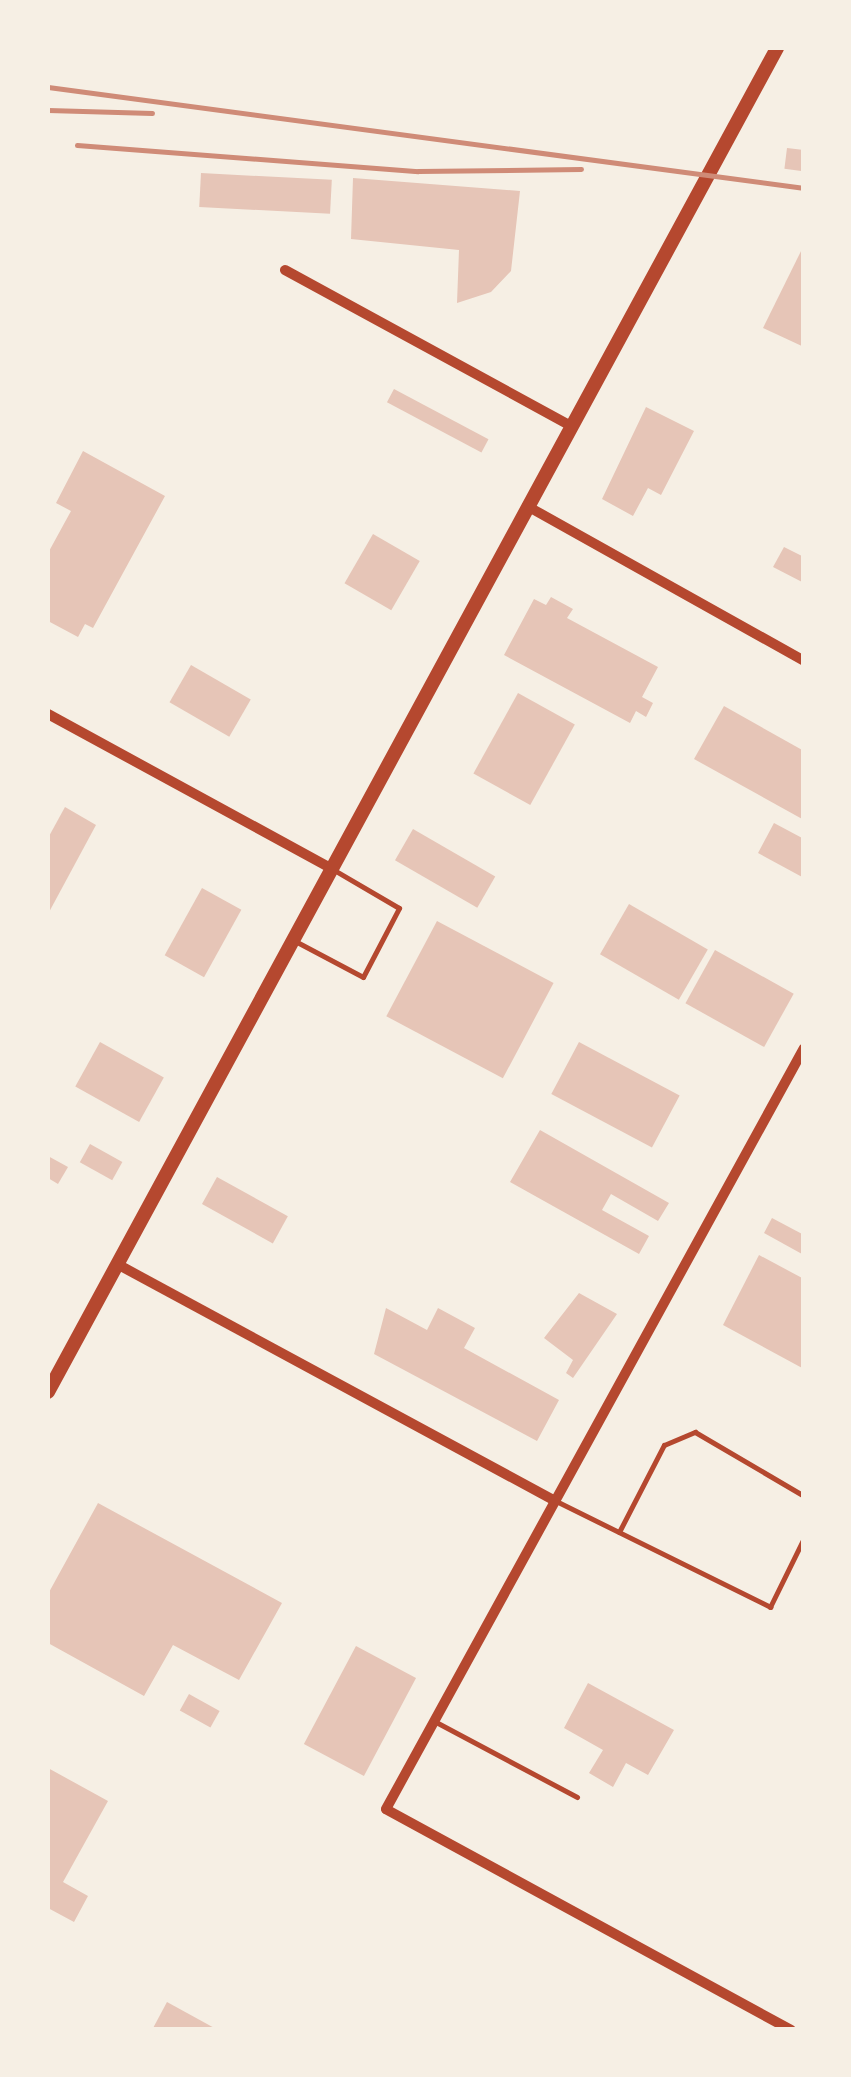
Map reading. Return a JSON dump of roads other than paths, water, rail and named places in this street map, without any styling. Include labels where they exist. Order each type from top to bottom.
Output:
[{"type":"main road","points":[[48,1392],[777,48]]},
{"type":"street","points":[[284,270],[570,426]]},
{"type":"street","points":[[527,506],[804,662]]},
{"type":"street","points":[[48,714],[331,868]]},
{"type":"street","points":[[791,2030],[386,1809],[804,1048]]},
{"type":"street","points":[[118,1264],[555,1501]]},
{"type":"lane","points":[[293,940],[363,976],[399,908],[331,868]]},
{"type":"lane","points":[[619,1532],[664,1445],[696,1432],[804,1496]]},
{"type":"lane","points":[[555,1501],[770,1607],[804,1538]]},
{"type":"lane","points":[[434,1721],[577,1797]]},
{"type":"railway","points":[[48,87],[804,188]]},
{"type":"railway","points":[[48,110],[152,113]]},
{"type":"railway","points":[[77,145],[418,171],[581,169]]}]
